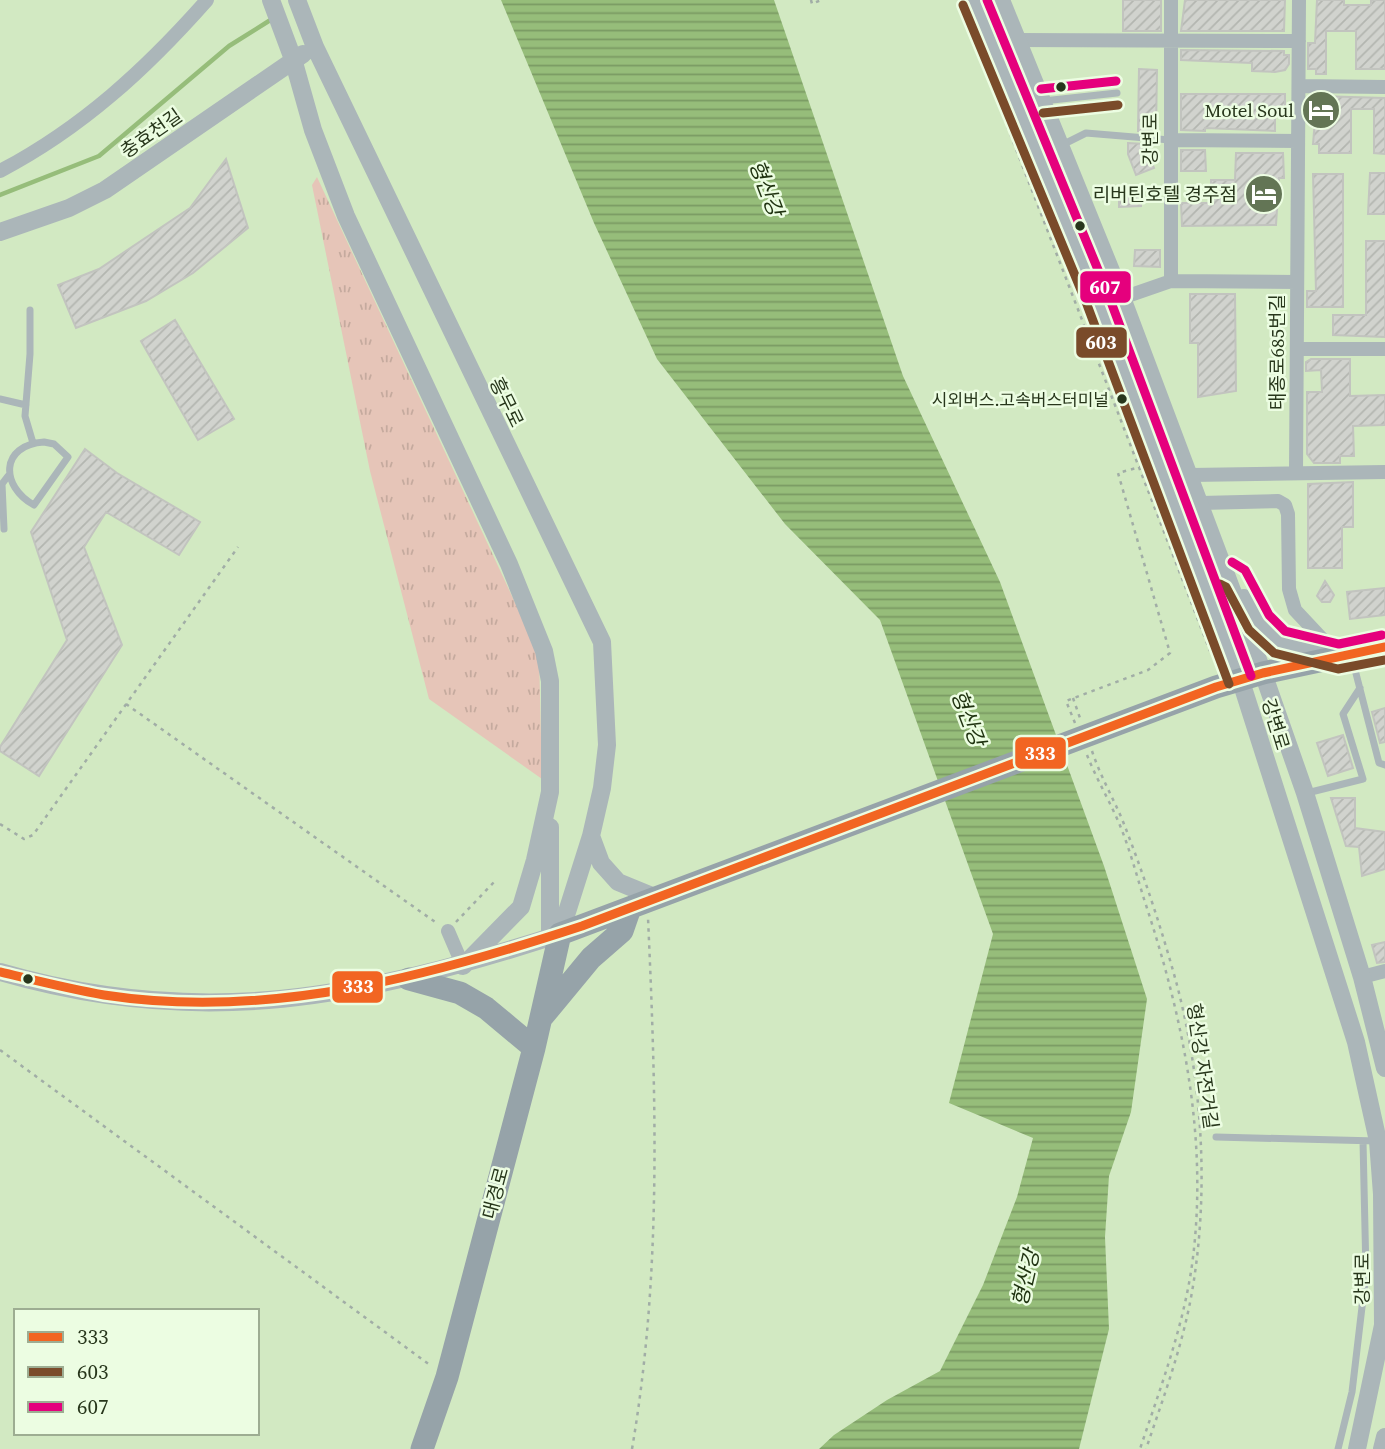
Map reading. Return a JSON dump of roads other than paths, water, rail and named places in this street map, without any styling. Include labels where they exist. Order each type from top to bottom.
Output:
[{"type":"main road","points":[[556,939],[1216,687],[1263,673],[1345,656],[1384,653]]},
{"type":"main road","points":[[541,1019],[591,958],[622,931],[645,903]]},
{"type":"main road","name":"대경로","points":[[422,1449],[447,1377],[534,1048],[556,939]]},
{"type":"main road","points":[[409,979],[460,993],[486,1008],[534,1048]]},
{"type":"street","points":[[0,171],[35,152],[101,107],[160,53],[206,0]]},
{"type":"street","points":[[0,972],[82,993],[171,1004],[287,1000],[409,979],[556,939],[550,792],[550,681],[544,652],[509,564],[346,216],[313,130],[293,59],[271,0]]},
{"type":"street","name":"흥무로","points":[[297,0],[315,47],[601,642],[607,745],[602,789],[591,836],[556,939]]},
{"type":"street","name":"강변로","points":[[974,0],[1097,298],[1240,680],[1356,1042],[1375,1140],[1382,1194],[1383,1325],[1376,1404],[1357,1449]]},
{"type":"street","name":"강변로","points":[[1000,0],[1122,298],[1191,475],[1263,673],[1305,793],[1362,977],[1385,1068]]},
{"type":"street","name":"강변로","points":[[1171,0],[1171,281]]},
{"type":"street","name":"태종로685번길","points":[[1296,473],[1299,0]]},
{"type":"street","points":[[1016,40],[1299,41]]},
{"type":"street","name":"충효천길","points":[[0,232],[69,208],[105,190],[293,59],[315,47]]},
{"type":"street","points":[[1299,86],[1385,87]]},
{"type":"street","points":[[1171,140],[1298,141]]},
{"type":"street","points":[[1122,298],[1171,281],[1297,282]]},
{"type":"street","points":[[1297,349],[1385,349]]},
{"type":"street","points":[[1191,475],[1385,472]]},
{"type":"street","points":[[1201,503],[1278,501],[1284,505],[1288,514],[1289,589],[1295,610],[1345,656]]},
{"type":"street","points":[[1226,573],[1235,578],[1259,623],[1279,642],[1345,656]]},
{"type":"street","points":[[463,965],[521,907],[550,792]]},
{"type":"street","points":[[591,836],[601,863],[618,882],[645,903]]},
{"type":"street","points":[[447,931],[463,965]]},
{"type":"street","points":[[1362,977],[1385,971]]},
{"type":"street","points":[[1382,1449],[1385,1437]]},
{"type":"lane","points":[[1042,101],[1117,93]]},
{"type":"lane","points":[[1060,146],[1086,133],[1171,140]]},
{"type":"lane","points":[[30,310],[25,416],[33,443]]},
{"type":"lane","points":[[0,399],[26,405]]},
{"type":"lane","points":[[4,529],[2,484],[8,476],[15,455],[33,443],[54,444],[68,457],[34,505],[17,496],[8,476]]},
{"type":"lane","points":[[1345,656],[1360,688],[1379,763],[1385,765]]},
{"type":"lane","points":[[1305,793],[1363,779],[1343,714],[1360,688]]},
{"type":"lane","points":[[1216,1137],[1375,1140],[1366,1273],[1352,1392],[1338,1449]]},
{"type":"water","name":"형산강","points":[[501,0],[774,0],[903,376],[1000,582],[1104,866],[1147,999],[1131,1112],[1109,1176],[1105,1237],[1109,1329],[1079,1449],[819,1449],[834,1435],[887,1400],[940,1371],[983,1285],[1017,1197],[1033,1138],[949,1103],[993,934],[880,620],[785,524],[657,359],[594,223]]},
{"type":"waterway","points":[[0,195],[99,156],[229,46],[272,19]]},
{"type":"place","name":"Motel Soul","points":[[1321,110]]},
{"type":"place","name":"리버틴호텔 경주점","points":[[1264,194]]},
{"type":"place","name":"시외버스.고속버스터미널","points":[[1122,399]]}]
